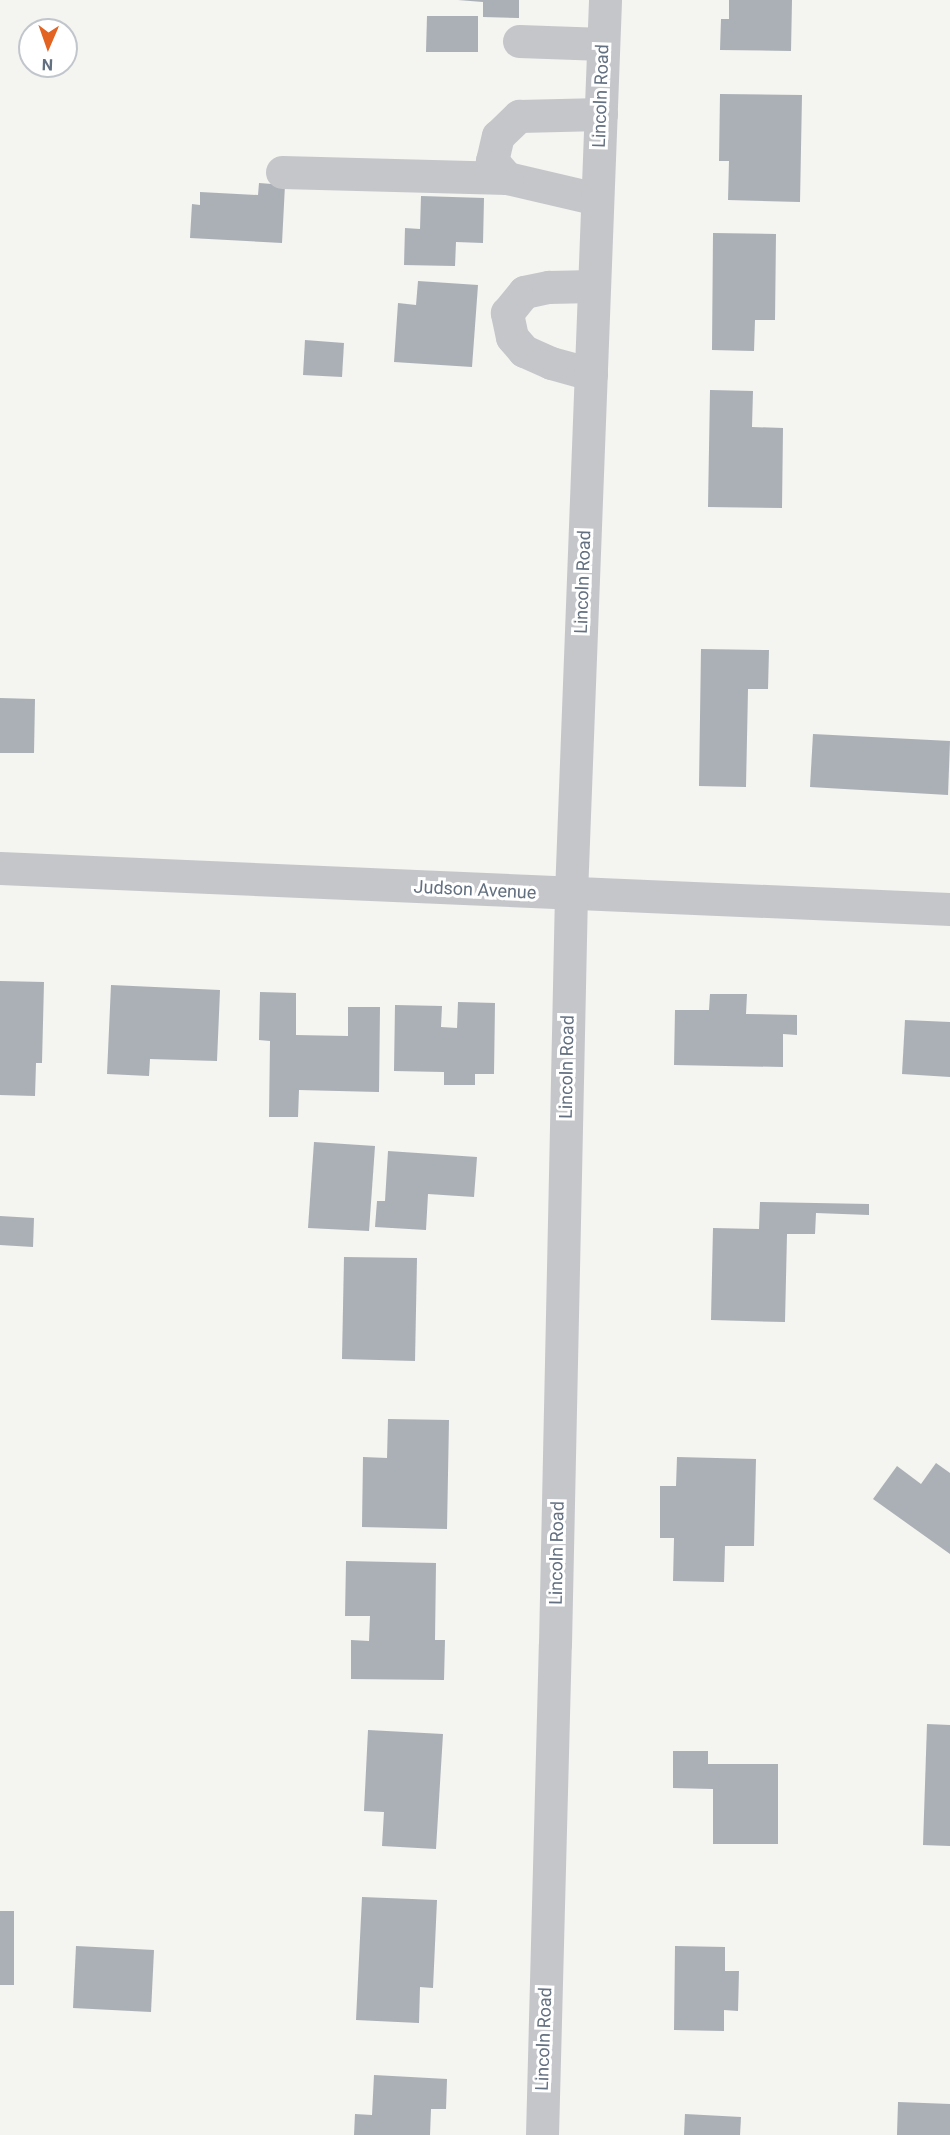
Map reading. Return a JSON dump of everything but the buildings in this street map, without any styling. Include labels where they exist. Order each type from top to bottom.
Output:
[{"type":"street","name":"Lincoln Road","points":[[542,2135],[556,1632],[571,894],[605,0]]},
{"type":"street","points":[[519,42],[603,44]]},
{"type":"street","points":[[507,178],[492,161],[498,136],[519,116],[601,114]]},
{"type":"street","points":[[282,172],[507,178],[597,199]]},
{"type":"street","points":[[591,374],[551,363],[524,351],[512,337],[507,313],[524,292],[548,287],[594,286]]},
{"type":"street","name":"Judson Avenue","points":[[0,868],[950,909]]}]
